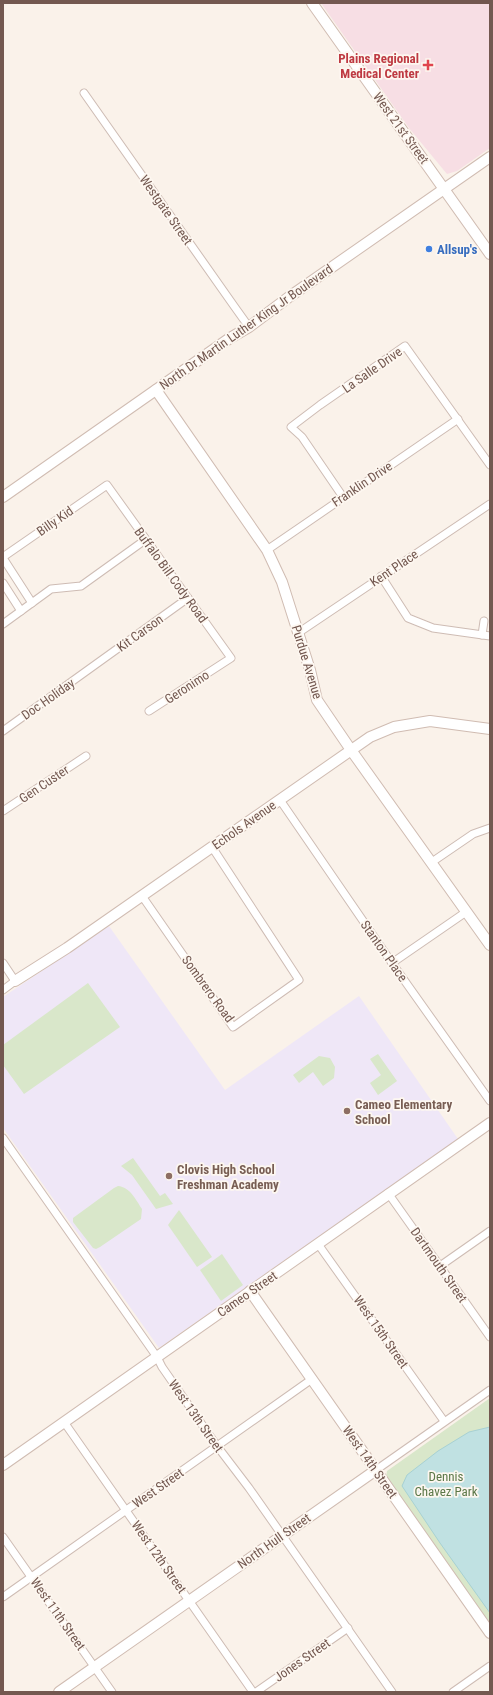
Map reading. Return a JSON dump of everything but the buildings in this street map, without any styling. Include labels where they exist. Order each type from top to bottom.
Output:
[{"type":"street","name":"West 21st Street","points":[[312,3],[490,254]]},
{"type":"street","name":"Westgate Street","points":[[84,93],[249,327]]},
{"type":"street","name":"North Dr Martin Luther King Jr Boulevard","points":[[3,497],[230,338],[249,327],[289,297],[490,157]]},
{"type":"street","name":"La Salle Drive","points":[[343,497],[302,437],[291,428],[320,405],[405,346],[490,465]]},
{"type":"street","name":"Purdue Avenue","points":[[156,390],[267,550],[282,582],[317,700],[490,945]]},
{"type":"street","name":"Franklin Drive","points":[[267,550],[458,419]]},
{"type":"street","name":"Buffalo Bill Cody Road","points":[[107,485],[231,658],[225,662]]},
{"type":"street","name":"Billy Kid","points":[[3,558],[107,485]]},
{"type":"street","name":"Kent Place","points":[[298,633],[490,504]]},
{"type":"street","points":[[3,624],[51,589],[81,586],[145,540]]},
{"type":"street","points":[[3,558],[32,603]]},
{"type":"street","points":[[382,576],[408,618],[433,628],[486,635],[484,622]]},
{"type":"street","points":[[3,583],[21,612]]},
{"type":"street","name":"Kit Carson","points":[[93,667],[188,598]]},
{"type":"street","name":"Geronimo","points":[[149,711],[225,662]]},
{"type":"street","name":"Doc Holiday","points":[[3,731],[93,667]]},
{"type":"street","name":"Echols Avenue","points":[[15,981],[67,948],[370,737],[394,726],[430,721],[490,729]]},
{"type":"street","name":"Gen Custer","points":[[3,811],[86,756]]},
{"type":"street","name":"Stanton Place","points":[[280,800],[392,963],[490,1101]]},
{"type":"street","points":[[432,862],[473,834],[490,828]]},
{"type":"street","name":"Sombrero Road","points":[[142,896],[233,1027],[299,980],[212,847]]},
{"type":"street","points":[[392,963],[466,912]]},
{"type":"street","points":[[3,963],[15,981],[3,990]]},
{"type":"street","name":"Cameo Street","points":[[3,1465],[490,1123]]},
{"type":"street","name":"West 13th Street","points":[[3,1138],[157,1357],[162,1367],[217,1446],[249,1488],[392,1692]]},
{"type":"street","name":"Dartmouth Street","points":[[388,1194],[490,1337]]},
{"type":"street","points":[[440,1266],[490,1231]]},
{"type":"street","name":"West 15th Street","points":[[318,1244],[444,1421]]},
{"type":"street","name":"West 14th Street","points":[[250,1291],[490,1632]]},
{"type":"street","name":"West Street","points":[[3,1596],[312,1379]]},
{"type":"street","name":"North Hull Street","points":[[59,1692],[490,1390]]},
{"type":"street","name":"West 12th Street","points":[[64,1422],[253,1692]]},
{"type":"street","name":"West 11th Street","points":[[3,1537],[112,1692]]},
{"type":"street","name":"Jones Street","points":[[256,1692],[348,1628]]},
{"type":"street","points":[[453,1692],[490,1666]]},
{"type":"shaded area","name":"Plains Regional Medical Center","points":[[321,3],[490,3],[490,148],[457,171],[447,174],[409,128]]},
{"type":"shaded area","name":"Clovis High School Freshman Academy","points":[[109,926],[225,1090],[359,996],[458,1139],[159,1348],[3,1128],[3,997]]},
{"type":"green space","points":[[88,983],[120,1027],[24,1094],[3,1065],[3,1045]]},
{"type":"green space","points":[[378,1054],[397,1081],[378,1095],[370,1083],[381,1075],[370,1059]]},
{"type":"green space","points":[[319,1056],[330,1058],[335,1067],[334,1078],[323,1086],[313,1072],[299,1083],[293,1075]]},
{"type":"green space","points":[[133,1158],[160,1196],[165,1193],[173,1204],[156,1209],[132,1175],[121,1166]]},
{"type":"green space","points":[[118,1186],[129,1191],[135,1198],[142,1209],[141,1219],[100,1247],[96,1249],[93,1248],[73,1222],[73,1218]]},
{"type":"green space","points":[[179,1210],[212,1257],[197,1267],[168,1225]]},
{"type":"green space","points":[[222,1254],[243,1285],[221,1301],[200,1270]]},
{"type":"green space","name":"Dennis Chavez Park","points":[[490,1398],[490,1625],[386,1477],[387,1471]]},
{"type":"water","name":"Dennis Chavez Park","points":[[490,1427],[490,1613],[440,1543],[402,1486],[407,1475],[438,1451],[469,1432]]},
{"type":"place","name":"Plains Regional Medical Center","points":[[428,65]]},
{"type":"place","name":"Allsup's","points":[[429,249]]},
{"type":"place","name":"Cameo Elementary School","points":[[347,1111]]},
{"type":"place","name":"Clovis High School Freshman Academy","points":[[169,1176]]}]
